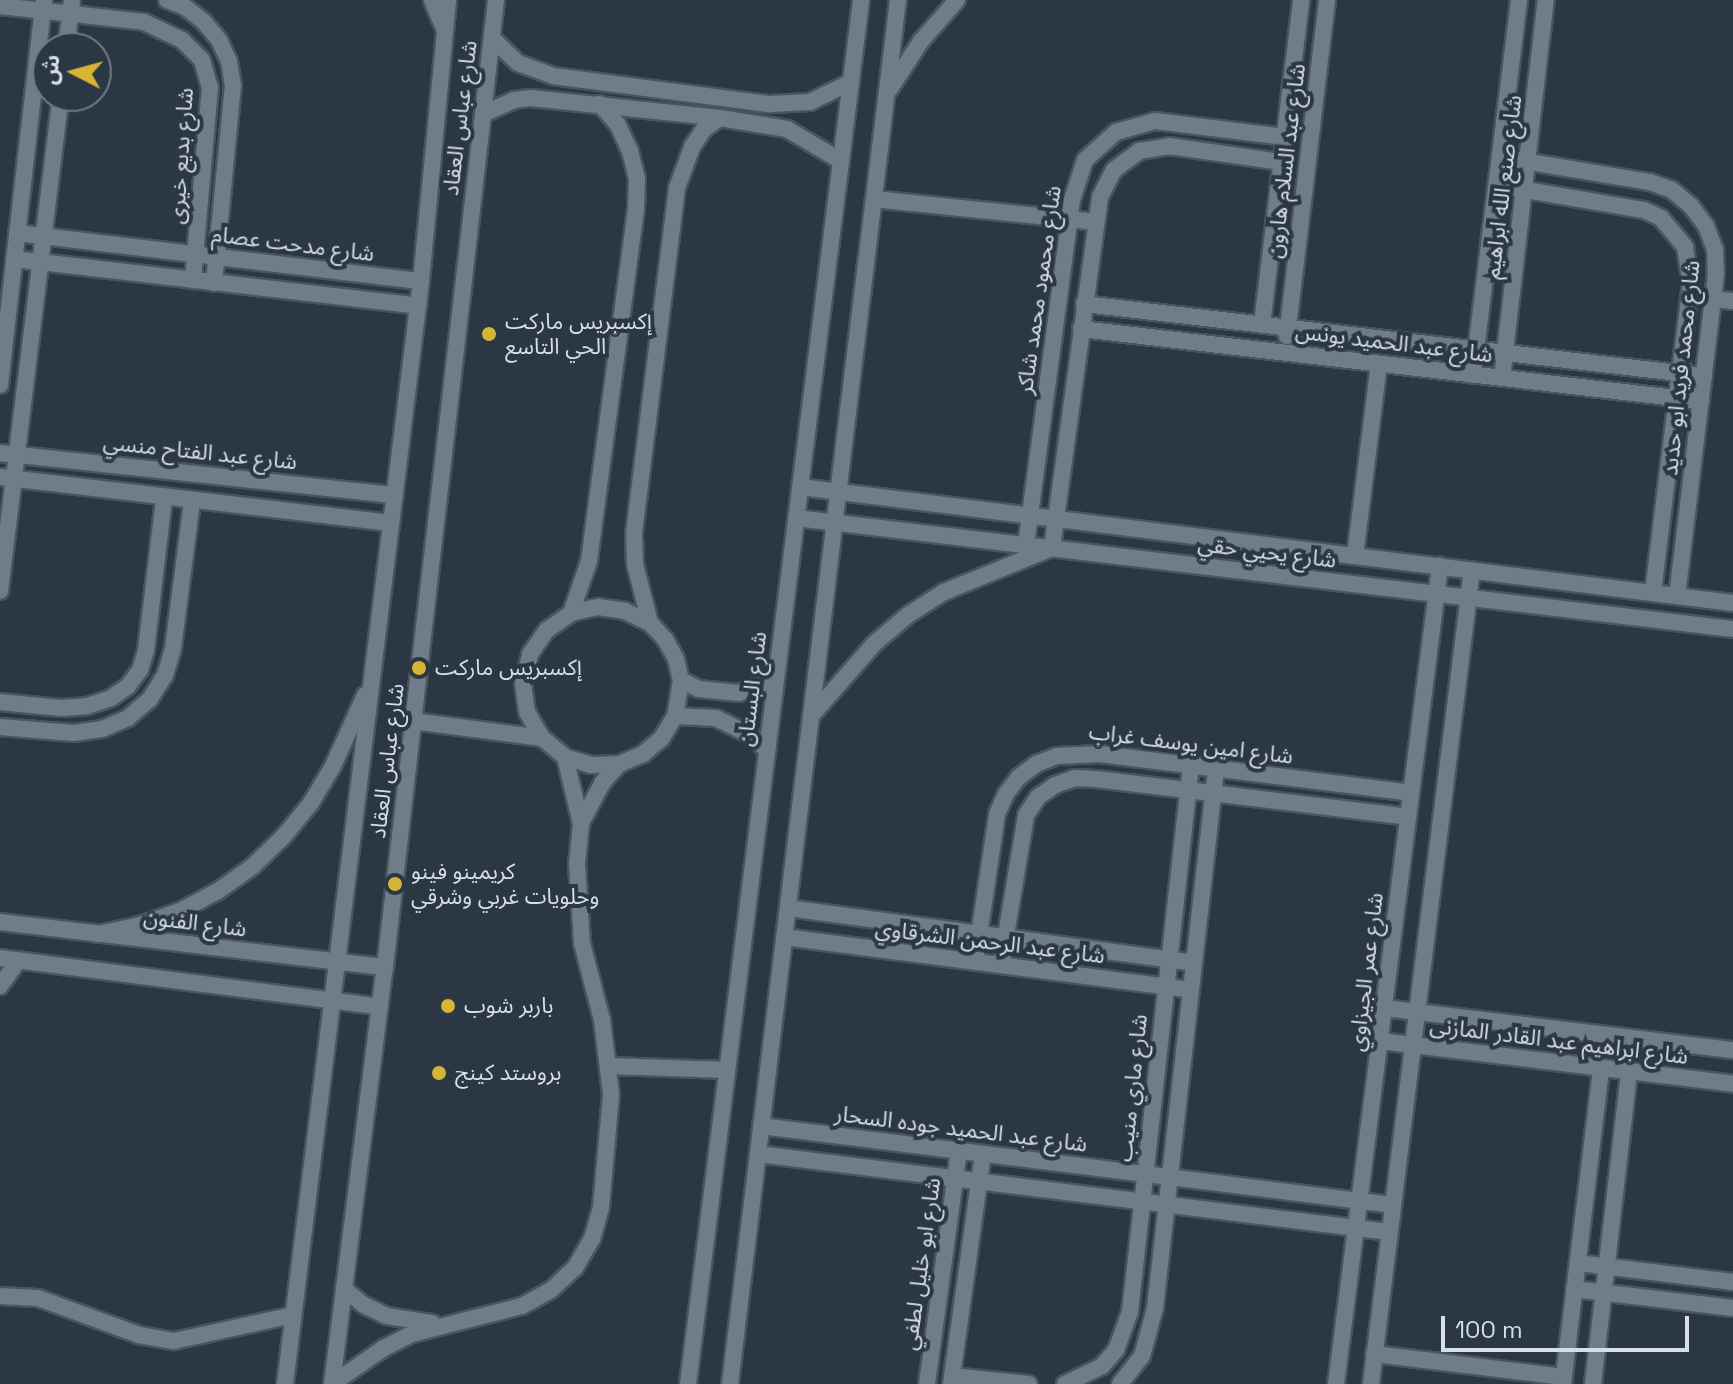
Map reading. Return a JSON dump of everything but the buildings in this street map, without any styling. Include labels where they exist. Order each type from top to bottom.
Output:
[{"type":"street","name":"شارع بديع خيرى","points":[[167,0],[204,22],[219,40],[229,61],[233,85],[214,283]]},
{"type":"street","points":[[432,0],[444,29]]},
{"type":"street","name":"شارع عباس العقاد","points":[[285,1384],[421,281],[448,0]]},
{"type":"street","name":"شارع عباس العقاد","points":[[332,1384],[385,967],[496,0]]},
{"type":"street","name":"شارع البستان","points":[[688,1384],[861,0]]},
{"type":"street","points":[[730,1384],[898,0]]},
{"type":"street","points":[[887,94],[921,41],[957,0]]},
{"type":"street","name":"شارع عبد السلام هارون","points":[[1262,324],[1301,0]]},
{"type":"street","name":"شارع عبد السلام هارون","points":[[1285,353],[1327,0]]},
{"type":"street","name":"شارع صنع الله ابراهيم","points":[[1473,375],[1519,0]]},
{"type":"street","name":"شارع صنع الله ابراهيم","points":[[1502,378],[1546,0]]},
{"type":"street","name":"شارع بديع خيرى","points":[[0,6],[72,7],[157,26],[182,40],[202,60],[210,88],[193,280]]},
{"type":"street","points":[[0,385],[44,6]]},
{"type":"street","points":[[68,32],[72,7]]},
{"type":"street","points":[[492,38],[518,63],[553,76],[770,104],[810,102],[851,82]]},
{"type":"street","points":[[483,114],[514,100],[531,98],[720,118],[787,129],[841,161]]},
{"type":"street","points":[[571,613],[591,548],[636,208],[637,179],[630,151],[618,125],[600,104]]},
{"type":"street","points":[[0,591],[8,454],[40,263],[59,112]]},
{"type":"street","points":[[650,623],[637,579],[634,533],[677,188],[692,147],[704,129],[720,118]]},
{"type":"street","name":"شارع محمود محمد شاكر","points":[[1026,545],[1076,179],[1085,160],[1099,144],[1135,124],[1176,122],[1285,137]]},
{"type":"street","points":[[811,716],[875,643],[908,615],[944,592],[1052,548],[1096,222],[1105,183],[1114,170],[1139,151],[1154,147],[1184,147],[1282,162]]},
{"type":"street","name":"شارع محمد فريد ابو حديد","points":[[1500,157],[1627,177],[1672,190],[1691,206],[1706,226],[1715,250],[1713,299],[1677,596]]},
{"type":"street","name":"شارع محمد فريد ابو حديد","points":[[1497,185],[1644,210],[1675,231],[1691,265],[1653,593]]},
{"type":"street","points":[[874,199],[1096,222]]},
{"type":"street","name":"شارع مدحت عصام","points":[[17,233],[421,281]]},
{"type":"street","points":[[14,259],[418,306]]},
{"type":"street","points":[[1713,299],[1733,301]]},
{"type":"street","name":"شارع عبد الحميد يونس","points":[[1084,304],[1704,376]]},
{"type":"street","name":"شارع عبد الحميد يونس","points":[[1081,329],[1701,401]]},
{"type":"street","points":[[1355,556],[1379,364]]},
{"type":"street","name":"شارع عبد الفتاح منسي","points":[[8,454],[395,495]]},
{"type":"street","points":[[7,478],[391,523]]},
{"type":"street","name":"شارع يحيي حقي","points":[[800,487],[1733,603]]},
{"type":"street","points":[[0,702],[61,708],[87,706],[111,698],[128,686],[140,670],[146,650],[164,498]]},
{"type":"street","points":[[0,727],[74,733],[102,729],[128,718],[150,699],[165,675],[173,648],[192,501]]},
{"type":"street","name":"شارع يحيي حقي","points":[[796,518],[1733,629]]},
{"type":"street","name":"شارع عمر الجيزاوي","points":[[1336,1384],[1440,566]]},
{"type":"street","points":[[1371,1384],[1472,570]]},
{"type":"street","points":[[581,824],[597,792],[619,764],[652,746],[675,716],[681,680],[676,659],[665,639],[650,623],[625,611],[598,607],[571,613],[547,630],[530,654],[523,683],[527,712],[542,738],[565,757],[591,765],[619,764]]},
{"type":"street","points":[[681,680],[719,694],[739,693],[776,678]]},
{"type":"street","points":[[98,934],[140,925],[180,911],[218,891],[253,866],[284,836],[311,803],[333,766],[372,679]]},
{"type":"street","points":[[675,716],[716,718],[735,725],[767,750]]},
{"type":"street","points":[[413,721],[542,738]]},
{"type":"street","name":"شارع امين يوسف غراب","points":[[975,962],[997,814],[1006,794],[1019,777],[1046,760],[1078,753],[1411,793]]},
{"type":"street","points":[[332,1384],[384,1348],[442,1324],[522,1306],[551,1290],[575,1268],[592,1239],[601,1207],[609,1131],[609,1066],[602,1020],[582,943],[577,864],[581,824],[565,757]]},
{"type":"street","name":"شارع ماري منيب","points":[[1065,1384],[1102,1366],[1116,1350],[1134,1289],[1141,1201],[1191,766]]},
{"type":"street","name":"شارع ماري منيب","points":[[1120,1384],[1142,1356],[1151,1335],[1216,769]]},
{"type":"street","name":"شارع امين يوسف غراب","points":[[1001,965],[1020,836],[1026,815],[1038,797],[1055,785],[1075,778],[1408,817]]},
{"type":"street","name":"شارع عبد الرحمن الشرقاوي","points":[[788,908],[1193,963]]},
{"type":"street","name":"شارع الفنون","points":[[0,922],[385,967]]},
{"type":"street","name":"شارع عبد الرحمن الشرقاوي","points":[[784,937],[1190,990]]},
{"type":"street","points":[[0,958],[380,1007]]},
{"type":"street","points":[[0,986],[18,961]]},
{"type":"street","name":"شارع ابراهيم عبد القادر المازنى","points":[[1384,1008],[1733,1050]]},
{"type":"street","name":"شارع ابراهيم عبد القادر المازنى","points":[[1380,1041],[1733,1084]]},
{"type":"street","points":[[609,1066],[727,1070]]},
{"type":"street","points":[[1374,1354],[1563,1380],[1601,1068]]},
{"type":"street","points":[[1593,1384],[1629,1072]]},
{"type":"street","name":"شارع عبد الحميد جوده السحار","points":[[761,1126],[1393,1205]]},
{"type":"street","name":"شارع ابو خليل لطفي","points":[[927,1384],[959,1151]]},
{"type":"street","points":[[758,1154],[1389,1232]]},
{"type":"street","name":"شارع ابو خليل لطفي","points":[[952,1380],[983,1154]]},
{"type":"street","points":[[1578,1263],[1733,1282]]},
{"type":"street","points":[[344,1289],[364,1305],[387,1316],[442,1324]]},
{"type":"street","points":[[1574,1289],[1733,1308]]},
{"type":"street","points":[[0,1296],[38,1298],[139,1335],[174,1341],[293,1315]]},
{"type":"street","points":[[952,1380],[1029,1384]]},
{"type":"place","name":"إكسبريس ماركت الحي التاسع","points":[[489,334]]},
{"type":"place","name":"إكسبريس ماركت","points":[[419,668]]},
{"type":"place","name":"كريمينو فينو وحلويات غربي وشرقي","points":[[395,884]]},
{"type":"place","name":"باربر شوب","points":[[448,1006]]},
{"type":"place","name":"بروستد كينج","points":[[439,1073]]}]
